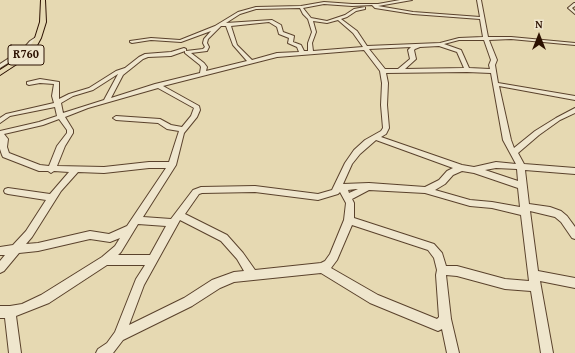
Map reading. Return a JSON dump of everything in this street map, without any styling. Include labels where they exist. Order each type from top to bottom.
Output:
[{"type":"main road","name":"R760","points":[[0,73],[24,58],[32,49],[38,38],[41,25],[43,0]]},
{"type":"street","points":[[307,6],[311,0]]},
{"type":"street","points":[[301,7],[304,14],[310,19],[327,22],[339,19],[355,10],[410,0]]},
{"type":"street","points":[[479,0],[486,39],[494,60],[492,65],[507,140],[519,158],[535,286],[547,353]]},
{"type":"street","points":[[568,1],[575,3],[570,9],[575,13]]},
{"type":"street","points":[[0,121],[8,115],[58,103],[66,97],[91,89],[118,72],[125,70],[144,56],[205,50],[207,47],[205,43],[206,39],[219,26],[226,20],[250,9],[301,7],[324,3],[352,5],[363,2],[379,5]]},
{"type":"street","points":[[372,7],[421,14],[482,18]]},
{"type":"street","points":[[310,19],[314,34],[310,43],[311,52]]},
{"type":"street","points":[[338,190],[349,163],[357,152],[375,137],[384,132],[386,128],[384,105],[385,83],[383,72],[355,32],[339,19]]},
{"type":"street","points":[[132,42],[151,39],[181,41],[219,26],[265,20],[279,26],[281,33],[292,37],[290,43],[299,46],[302,53]]},
{"type":"street","points":[[228,24],[235,45],[250,61]]},
{"type":"street","points":[[0,66],[25,50],[38,38]]},
{"type":"street","points":[[172,165],[149,165],[104,170],[51,170],[32,167],[6,155],[3,147],[4,139],[0,134],[41,124],[157,85],[278,55],[440,44],[459,40],[511,38],[575,44]]},
{"type":"street","points":[[181,41],[180,47],[202,64],[204,67],[203,74]]},
{"type":"street","points":[[440,44],[459,51],[467,70]]},
{"type":"street","points":[[399,71],[412,59],[411,53],[413,48],[420,45]]},
{"type":"street","points":[[106,101],[125,70]]},
{"type":"street","points":[[383,72],[467,70],[494,71]]},
{"type":"street","points":[[30,83],[40,81],[58,83],[55,92],[61,117],[70,130],[70,133],[61,146],[51,170]]},
{"type":"street","points":[[497,84],[575,98]]},
{"type":"street","points":[[15,353],[5,312],[31,306],[45,299],[106,260],[118,249],[172,165],[177,153],[178,140],[196,113],[197,107],[157,85]]},
{"type":"street","points":[[514,152],[537,133],[575,110]]},
{"type":"street","points":[[116,118],[160,121],[169,128],[184,130]]},
{"type":"street","points":[[375,137],[461,168],[474,170],[522,186]]},
{"type":"street","points":[[474,170],[490,166],[575,171]]},
{"type":"street","points":[[425,190],[438,185],[450,173],[461,168]]},
{"type":"street","points":[[0,268],[29,234],[52,198],[75,170]]},
{"type":"street","points":[[348,198],[369,186]]},
{"type":"street","points":[[102,353],[111,347],[119,336],[134,296],[176,219],[193,195],[201,190],[255,189],[318,197],[338,190],[369,186],[425,190],[470,203],[550,211],[558,214],[564,219],[575,235]]},
{"type":"street","points":[[119,336],[188,302],[216,284],[234,277],[322,268],[329,264],[334,257],[349,220],[350,203],[348,198],[338,190]]},
{"type":"street","points":[[8,191],[52,198]]},
{"type":"street","points":[[136,220],[176,219],[224,238],[240,256],[252,274]]},
{"type":"street","points":[[349,220],[431,247],[439,256],[442,270],[443,325],[454,353]]},
{"type":"street","points":[[0,251],[38,247],[90,235],[110,238],[130,229]]},
{"type":"street","points":[[118,249],[127,259]]},
{"type":"street","points":[[106,260],[153,260]]},
{"type":"street","points":[[322,268],[374,299],[443,325]]},
{"type":"street","points":[[442,270],[457,271],[505,284],[535,286]]},
{"type":"street","points":[[534,275],[575,283]]}]
